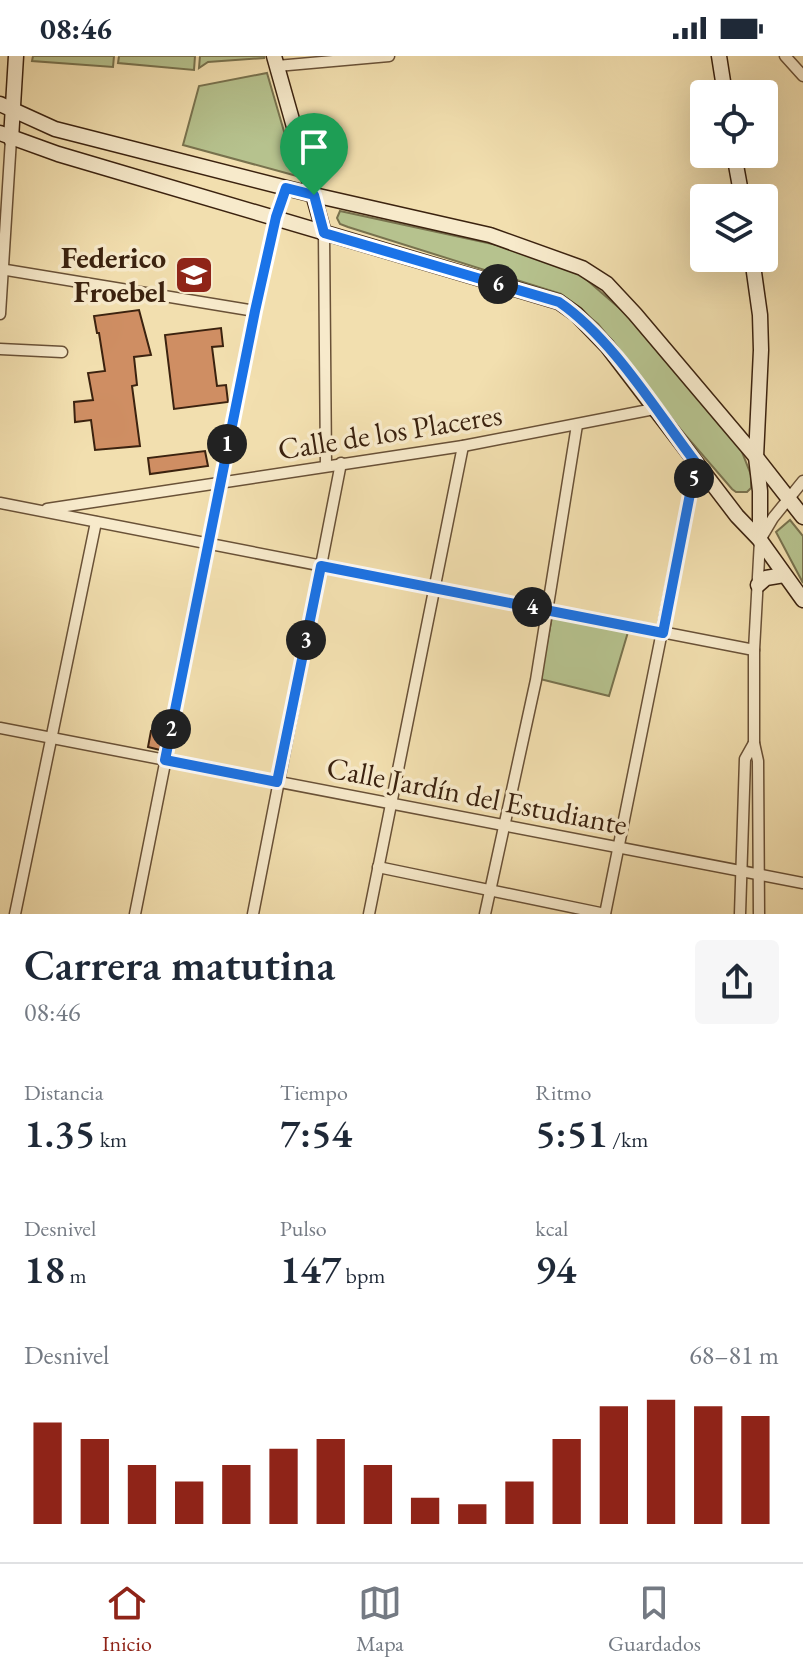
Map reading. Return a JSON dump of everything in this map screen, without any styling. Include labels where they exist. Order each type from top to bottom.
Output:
[{"type":"main road","points":[[16,56],[6,108],[6,136],[559,302],[576,314],[607,346],[737,516],[760,540],[803,600]]},
{"type":"main road","points":[[719,56],[723,80]]},
{"type":"main road","points":[[275,61],[324,233]]},
{"type":"main road","points":[[6,108],[55,129],[314,195],[490,235],[582,268],[607,284],[635,314],[803,517]]},
{"type":"main road","points":[[754,272],[761,350],[756,457],[760,540]]},
{"type":"main road","points":[[758,585],[766,578],[784,575]]},
{"type":"street","points":[[275,61],[389,56]]},
{"type":"street","points":[[785,56],[803,76]]},
{"type":"street","points":[[0,314],[6,136]]},
{"type":"street","points":[[135,914],[219,482],[276,217],[286,188]]},
{"type":"street","points":[[324,233],[326,466]]},
{"type":"street","points":[[2,270],[255,311]]},
{"type":"street","points":[[0,349],[62,352]]},
{"type":"street","name":"Calle de los Placeres","points":[[37,511],[463,446],[654,409]]},
{"type":"street","points":[[485,914],[536,680],[577,425]]},
{"type":"street","points":[[369,914],[463,446]]},
{"type":"street","points":[[253,914],[341,463]]},
{"type":"street","points":[[378,867],[605,914],[696,463]]},
{"type":"street","points":[[759,914],[754,650],[760,540],[803,481]]},
{"type":"street","points":[[0,503],[754,650]]},
{"type":"street","points":[[15,914],[96,522]]},
{"type":"street","name":"Calle Jardín del Estudiante","points":[[0,728],[803,883]]},
{"type":"street","points":[[740,914],[745,759],[754,743]]},
{"type":"green space","points":[[33,56],[114,56],[113,67],[32,61]]},
{"type":"green space","points":[[119,56],[195,56],[194,70],[118,63]]},
{"type":"green space","points":[[200,56],[264,58],[208,62],[199,68]]},
{"type":"green space","points":[[267,73],[297,176],[183,145],[199,86]]},
{"type":"green space","points":[[340,211],[497,245],[580,274],[633,320],[740,447],[751,475],[751,488],[747,492],[732,489],[655,400],[598,324],[561,294],[340,224],[337,218]]},
{"type":"green space","points":[[790,520],[803,536],[803,583],[776,532]]},
{"type":"green space","points":[[552,617],[628,632],[609,696],[540,679]]},
{"type":"building","points":[[139,310],[151,355],[134,357],[137,385],[132,386],[140,446],[95,450],[91,420],[75,422],[74,402],[93,400],[88,373],[105,371],[94,316]]},
{"type":"building","points":[[221,328],[223,346],[212,347],[217,386],[226,385],[228,402],[174,409],[165,335]]},
{"type":"building","points":[[205,451],[208,466],[150,474],[148,458]]},
{"type":"building","points":[[151,731],[163,733],[160,750],[148,747]]},
{"type":"place","name":"Federico Froebel","points":[[194,275]]},
{"type":"route","points":[[286,188],[314,195],[324,233],[559,302],[576,314],[607,346],[696,463],[663,633],[321,566],[277,782],[165,760],[219,482],[276,217],[286,188]]}]
